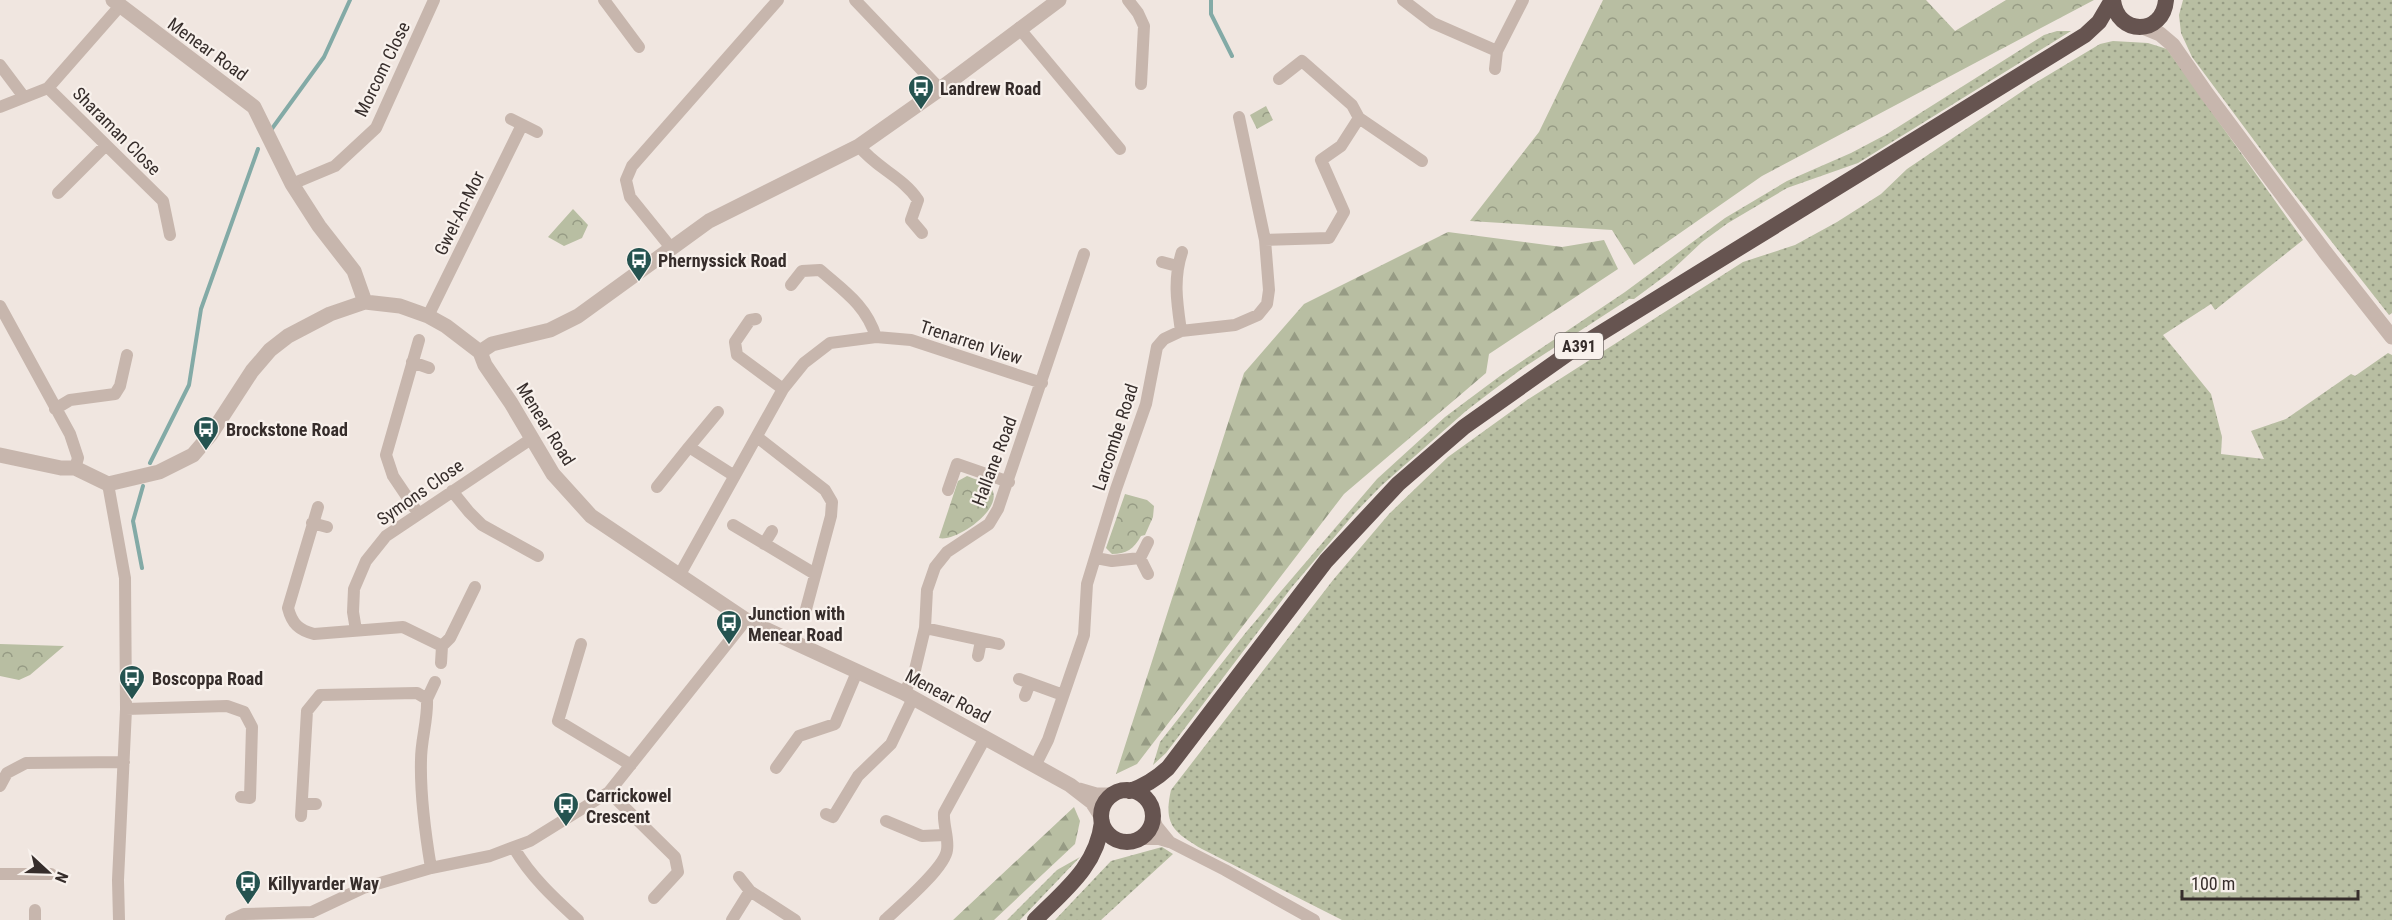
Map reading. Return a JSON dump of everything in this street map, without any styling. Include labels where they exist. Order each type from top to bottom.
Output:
[{"type":"highway","points":[[2112,0],[2117,16],[2123,22],[2138,27],[2155,22],[2166,3]]},
{"type":"highway","name":"A391","points":[[1130,790],[1142,787],[1157,778],[1167,768],[1326,561],[1398,484],[1464,427],[1570,352],[2085,35],[2099,22],[2112,0]]},
{"type":"highway","name":"A391","points":[[2085,35],[2109,27],[2138,27]]},
{"type":"highway","name":"A391","points":[[1153,812],[1167,768]]},
{"type":"highway","points":[[1035,920],[1089,863],[1118,846],[1136,840],[1150,829],[1153,812],[1142,794],[1130,790],[1113,795],[1104,804],[1100,836],[1089,863]]},
{"type":"highway","points":[[1102,819],[1112,838],[1124,842],[1136,840]]},
{"type":"street","name":"Morcom Close","points":[[292,184],[335,166],[376,128],[434,0]]},
{"type":"street","points":[[604,0],[639,47]]},
{"type":"street","points":[[672,249],[630,196],[626,180],[632,166],[778,0]]},
{"type":"street","points":[[855,0],[940,89]]},
{"type":"street","points":[[480,352],[492,344],[550,330],[578,316],[709,221],[859,146],[940,89],[1058,0]]},
{"type":"street","points":[[1128,0],[1144,26],[1141,84]]},
{"type":"street","points":[[1403,0],[1434,23],[1497,51]]},
{"type":"street","points":[[1495,69],[1497,51],[1522,0]]},
{"type":"street","name":"Menear Road","points":[[117,3],[254,107],[292,184],[319,226],[354,271],[365,302],[400,306],[429,316],[480,352],[485,365],[511,403],[553,474],[591,516],[746,620],[909,696],[1079,790],[1096,795],[1113,795]]},
{"type":"street","name":"Sharaman Close","points":[[117,3],[48,88],[163,201],[170,235]]},
{"type":"street","points":[[2166,3],[2173,45]]},
{"type":"street","points":[[2138,27],[2160,34],[2173,45],[2325,252],[2392,337]]},
{"type":"street","points":[[1019,28],[1120,149]]},
{"type":"street","points":[[1279,80],[1302,61],[1352,105],[1359,118],[1422,161]]},
{"type":"street","points":[[0,65],[24,97]]},
{"type":"street","points":[[0,107],[48,88]]},
{"type":"street","name":"Larcombe Road","points":[[1035,766],[1048,740],[1084,635],[1087,584],[1116,489],[1146,404],[1157,347],[1164,339],[1181,331],[1235,325],[1258,315],[1267,304],[1269,290],[1265,240],[1239,117]]},
{"type":"street","points":[[1265,240],[1329,238],[1344,212],[1321,160],[1341,146],[1359,118]]},
{"type":"street","name":"Gwel-An-Mor","points":[[429,316],[516,122],[537,132]]},
{"type":"street","points":[[58,193],[106,145]]},
{"type":"street","points":[[859,146],[869,160],[909,187],[918,200],[911,220],[922,233]]},
{"type":"street","points":[[1181,331],[1176,299],[1177,266],[1182,252]]},
{"type":"street","name":"Hallane Road","points":[[834,818],[858,776],[891,744],[909,696],[925,628],[927,590],[935,567],[947,552],[989,524],[998,509],[1084,254]]},
{"type":"street","points":[[1162,262],[1177,266]]},
{"type":"street","points":[[791,285],[802,272],[820,270],[863,308],[871,321],[876,337]]},
{"type":"street","points":[[0,455],[61,468],[75,468],[108,484],[159,472],[193,455],[211,434],[252,370],[270,350],[288,336],[330,314],[365,302]]},
{"type":"street","points":[[0,306],[76,448],[78,458],[75,468]]},
{"type":"street","points":[[756,319],[750,320],[735,342],[737,355],[783,389]]},
{"type":"street","name":"Trenarren View","points":[[679,576],[783,389],[804,363],[830,344],[876,337],[911,340],[1042,383]]},
{"type":"street","points":[[418,513],[393,476],[386,455],[419,340]]},
{"type":"street","points":[[55,409],[70,400],[115,394],[120,386],[127,355]]},
{"type":"street","points":[[412,362],[429,368]]},
{"type":"street","points":[[657,487],[718,412]]},
{"type":"street","points":[[757,437],[825,490],[832,502],[831,516],[805,613]]},
{"type":"street","name":"Symons Close","points":[[356,630],[353,612],[354,589],[366,561],[386,536],[531,440]]},
{"type":"street","points":[[689,447],[733,476]]},
{"type":"street","points":[[948,490],[957,464],[1009,482]]},
{"type":"street","points":[[108,484],[124,578],[126,709],[118,880],[119,920]]},
{"type":"street","points":[[452,491],[482,525],[538,556]]},
{"type":"street","points":[[318,507],[288,608],[292,621],[303,631],[314,634],[403,627],[442,646]]},
{"type":"street","points":[[312,523],[327,527]]},
{"type":"street","points":[[733,525],[815,574]]},
{"type":"street","points":[[764,544],[772,531]]},
{"type":"street","points":[[1140,558],[1148,542]]},
{"type":"street","points":[[1096,558],[1112,561],[1140,558]]},
{"type":"street","points":[[1140,558],[1148,574]]},
{"type":"street","points":[[441,663],[442,646],[450,638],[475,587]]},
{"type":"street","points":[[231,920],[244,914],[281,917],[312,912],[363,888],[431,868],[490,856],[530,841],[609,792],[746,620]]},
{"type":"street","points":[[925,628],[999,644]]},
{"type":"street","points":[[978,656],[981,641]]},
{"type":"street","points":[[581,644],[558,721],[631,765]]},
{"type":"street","points":[[776,768],[799,736],[835,724],[857,672]]},
{"type":"street","points":[[1025,696],[1024,681],[1063,695]]},
{"type":"street","points":[[431,868],[423,824],[421,758],[427,699],[435,682]]},
{"type":"street","points":[[316,804],[301,810],[307,711],[321,695],[417,693],[427,699]]},
{"type":"street","points":[[126,709],[228,706],[244,712],[252,727],[252,753],[250,798],[241,797]]},
{"type":"street","points":[[885,920],[945,860],[948,844],[945,835],[944,813],[985,738]]},
{"type":"street","points":[[0,786],[7,773],[26,763],[124,762]]},
{"type":"street","name":"Menear Road","points":[[1079,790],[1102,819]]},
{"type":"street","points":[[609,792],[675,857],[678,872],[654,898]]},
{"type":"street","points":[[1153,812],[1157,826],[1170,842]]},
{"type":"street","points":[[886,821],[922,836],[945,835]]},
{"type":"street","points":[[1136,840],[1159,839],[1170,842],[1314,920]]},
{"type":"street","points":[[514,848],[524,865],[541,885],[578,920]]},
{"type":"street","points":[[0,874],[33,880],[51,873]]},
{"type":"street","points":[[739,877],[750,891],[795,920]]},
{"type":"street","points":[[732,920],[750,891]]},
{"type":"green space","points":[[1603,0],[1926,0],[1955,31],[2006,0],[2094,0],[1762,176],[1634,265],[1612,230],[1470,221],[1539,132]]},
{"type":"green space","points":[[2183,0],[2392,0],[2392,313],[2389,315],[2288,186],[2192,57],[2181,33],[2179,15]]},
{"type":"green space","points":[[2057,31],[2071,31],[1858,163],[1787,188],[1728,223],[1634,299],[1629,299],[1523,368],[1466,411],[1381,486],[1354,514],[1292,587],[1166,753],[1153,765],[1160,742],[1247,631],[1377,479],[1445,417],[1500,376],[1625,292],[1725,218],[1787,181],[1851,153],[1887,134],[2044,35]]},
{"type":"green space","points":[[2113,41],[2148,43],[2167,49],[2303,240],[2215,310],[2211,304],[2163,335],[2211,394],[2222,437],[2221,454],[2264,459],[2251,431],[2286,419],[2351,374],[2355,376],[2388,353],[2392,355],[2392,920],[1342,920],[1202,849],[1178,832],[1170,820],[1171,790],[1333,580],[1389,514],[1448,457],[1527,400],[1743,262],[1795,245],[1837,222],[1881,194],[1907,169],[2030,86],[2100,44]]},
{"type":"green space","points":[[1266,106],[1273,120],[1257,129],[1250,115]]},
{"type":"green space","points":[[573,209],[588,225],[582,238],[564,246],[548,237]]},
{"type":"green space","points":[[1448,232],[1562,247],[1604,240],[1618,269],[1489,354],[1486,373],[1344,494],[1137,764],[1116,774],[1244,373],[1304,304]]},
{"type":"green space","points":[[967,476],[989,486],[994,494],[992,503],[987,512],[968,529],[957,535],[939,538],[958,481]]},
{"type":"green space","points":[[1125,494],[1147,500],[1154,506],[1153,517],[1145,535],[1141,536],[1132,547],[1125,552],[1112,554],[1106,548]]},
{"type":"green space","points":[[0,644],[64,646],[30,675],[19,680],[0,676]]},
{"type":"green space","points":[[1074,807],[1080,821],[1075,844],[994,920],[953,920]]},
{"type":"green space","points":[[1162,847],[1173,854],[1101,920],[1055,920],[1111,861]]},
{"type":"green space","points":[[1080,857],[1020,920],[1007,920],[1057,870]]},
{"type":"waterway","points":[[271,130],[324,57],[350,0]]},
{"type":"waterway","points":[[1211,0],[1211,14],[1232,56]]},
{"type":"waterway","points":[[150,463],[189,385],[201,309],[258,149]]},
{"type":"waterway","points":[[142,568],[133,521],[143,486]]},
{"type":"place","name":"Landrew Road","points":[[921,111]]},
{"type":"place","name":"Phernyssick Road","points":[[639,283]]},
{"type":"place","name":"Brockstone Road","points":[[206,452]]},
{"type":"place","name":"Junction with Menear Road","points":[[729,646]]},
{"type":"place","name":"Boscoppa Road","points":[[132,701]]},
{"type":"place","name":"Carrickowel Crescent","points":[[566,828]]},
{"type":"place","name":"Killyvarder Way","points":[[248,906]]}]
